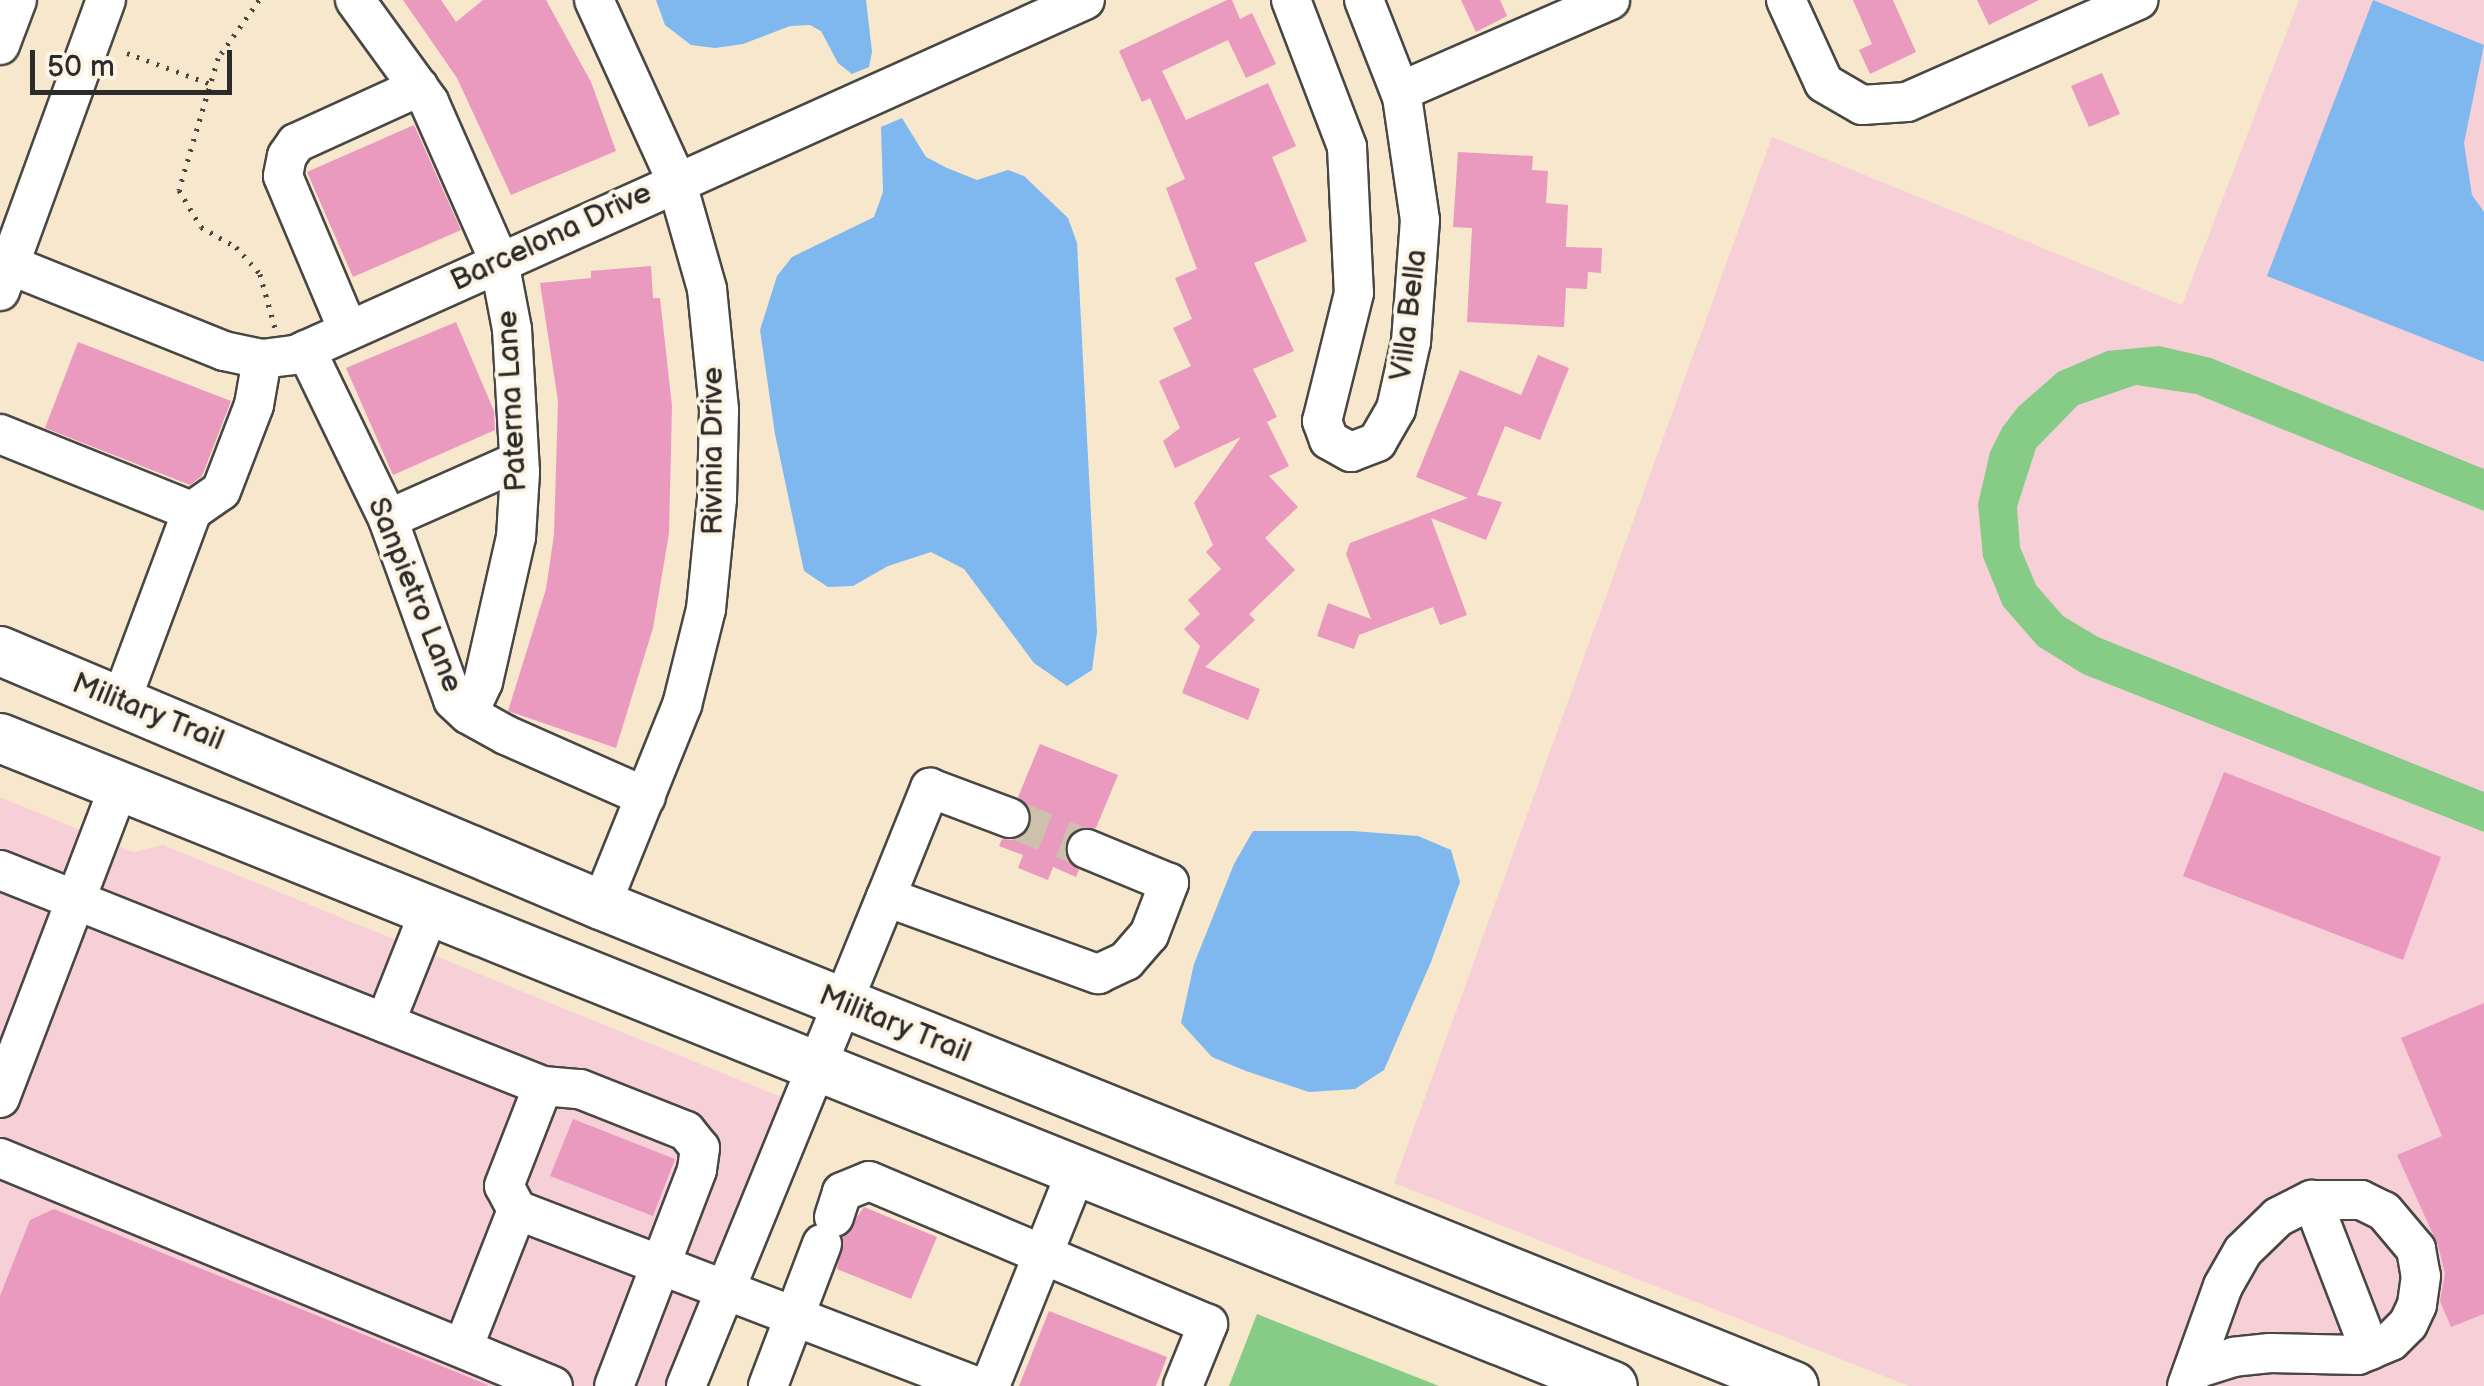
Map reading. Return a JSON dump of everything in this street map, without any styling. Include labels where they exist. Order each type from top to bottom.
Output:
[{"type":"main road","name":"Military Trail","points":[[0,651],[601,905],[1794,1386]]},
{"type":"main road","points":[[0,738],[1613,1386]]},
{"type":"street","points":[[0,44],[17,0]]},
{"type":"street","points":[[106,0],[5,278],[224,351],[281,348],[221,491],[192,511],[121,701]]},
{"type":"street","name":"Paterna Lane","points":[[355,0],[419,87],[499,261],[512,330],[519,461],[516,537],[506,596],[483,682],[468,714]]},
{"type":"street","name":"Rivinia Drive","points":[[594,0],[676,180],[707,289],[718,410],[717,498],[706,609],[682,705],[601,905]]},
{"type":"street","name":"Barcelona Drive","points":[[281,348],[348,330],[1085,0]]},
{"type":"street","name":"Villa Bella","points":[[1291,0],[1348,146],[1354,293],[1322,421],[1329,440],[1351,452],[1377,442],[1387,429],[1411,342],[1420,220],[1400,91],[1364,0]]},
{"type":"street","points":[[1400,91],[1610,0]]},
{"type":"street","points":[[1786,0],[1824,83],[1862,105],[1907,102],[2138,0]]},
{"type":"street","points":[[348,330],[284,176],[287,156],[296,142],[419,87]]},
{"type":"street","points":[[1348,146],[1408,131]]},
{"type":"street","name":"Sanpietro Lane","points":[[281,348],[388,519],[453,700],[468,714],[646,797]]},
{"type":"street","points":[[0,434],[192,511]]},
{"type":"street","points":[[388,519],[519,461]]},
{"type":"street","points":[[0,1098],[119,787]]},
{"type":"street","points":[[686,1386],[814,1064],[930,788],[1010,818]]},
{"type":"street","points":[[886,897],[1098,974],[1126,960],[1148,935],[1169,883],[1088,849]]},
{"type":"street","points":[[0,870],[543,1086],[580,1089],[686,1131],[700,1148],[697,1170],[614,1386]]},
{"type":"street","points":[[385,1023],[430,910]]},
{"type":"street","points":[[543,1086],[504,1186],[517,1210],[975,1386]]},
{"type":"street","points":[[0,1158],[552,1386]]},
{"type":"street","points":[[990,1386],[1077,1170]]},
{"type":"street","points":[[768,1386],[842,1192],[868,1181],[1208,1324],[1183,1386]]},
{"type":"street","points":[[2312,1200],[2370,1350]]},
{"type":"street","points":[[2312,1200],[2362,1200],[2384,1211],[2416,1249],[2421,1276],[2412,1315],[2391,1341],[2358,1355],[2234,1356],[2190,1378],[2223,1286],[2243,1251],[2278,1216],[2312,1200]]},
{"type":"street","points":[[463,1348],[517,1210]]},
{"type":"path","points":[[259,0],[218,58],[179,190],[202,227],[236,246],[260,274],[272,305],[281,348]]},
{"type":"path","points":[[127,53],[211,84]]},
{"type":"shaded area","points":[[2299,0],[2484,0],[2484,1386],[1909,1386],[1394,1183],[1772,137],[2182,305]]},
{"type":"shaded area","points":[[0,797],[133,852],[163,845],[781,1097],[668,1386],[0,1386]]},
{"type":"green space","points":[[2159,346],[2211,358],[2484,469],[2484,511],[2196,394],[2136,385],[2078,405],[2036,448],[2017,507],[2020,547],[2036,585],[2063,616],[2098,637],[2484,792],[2484,832],[2083,674],[2038,646],[2003,606],[1983,557],[1978,504],[1990,452],[2002,428],[2018,407],[2058,372],[2107,351]]},
{"type":"green space","points":[[1257,1314],[1439,1386],[1229,1386]]},
{"type":"water","points":[[656,0],[866,0],[872,52],[869,67],[852,74],[838,63],[821,31],[810,25],[790,26],[743,44],[715,48],[691,45],[665,25]]},
{"type":"water","points":[[2373,0],[2484,45],[2464,143],[2472,195],[2484,212],[2484,362],[2267,276]]},
{"type":"water","points":[[902,118],[926,157],[947,168],[977,180],[1008,170],[1024,176],[1068,218],[1077,243],[1097,632],[1092,670],[1067,686],[1034,663],[964,569],[931,552],[888,566],[853,586],[828,587],[804,571],[775,434],[760,330],[777,276],[792,257],[874,217],[883,192],[881,127]]},
{"type":"water","points":[[1253,831],[1418,836],[1451,850],[1460,882],[1431,962],[1384,1070],[1355,1089],[1309,1092],[1246,1071],[1212,1057],[1181,1023],[1194,964],[1234,864]]},
{"type":"building","points":[[403,0],[441,0],[456,22],[483,0],[546,0],[591,82],[616,151],[511,195],[457,78]]},
{"type":"building","points":[[1232,0],[1240,19],[1252,13],[1276,64],[1246,78],[1228,40],[1162,71],[1186,120],[1268,83],[1296,146],[1272,157],[1307,241],[1254,263],[1294,351],[1253,369],[1277,417],[1267,422],[1289,466],[1269,476],[1298,507],[1265,538],[1295,570],[1249,614],[1255,620],[1205,667],[1260,689],[1248,720],[1182,693],[1200,646],[1184,629],[1200,614],[1188,600],[1221,569],[1206,552],[1213,545],[1194,503],[1241,437],[1175,468],[1163,441],[1180,428],[1159,381],[1191,366],[1173,328],[1192,319],[1175,278],[1197,269],[1166,188],[1185,179],[1150,98],[1142,102],[1119,51]]},
{"type":"building","points":[[1461,0],[1500,0],[1507,16],[1476,32]]},
{"type":"building","points":[[1853,0],[1893,0],[1916,52],[1870,74],[1859,50],[1872,44]]},
{"type":"building","points":[[1977,0],[2039,0],[1989,25]]},
{"type":"building","points":[[2102,73],[2120,114],[2089,127],[2071,86]]},
{"type":"building","points":[[414,125],[461,230],[353,277],[307,172]]},
{"type":"building","points":[[1458,152],[1533,156],[1532,170],[1548,171],[1546,203],[1568,205],[1566,247],[1602,248],[1601,273],[1588,272],[1587,289],[1566,288],[1564,327],[1467,322],[1472,228],[1453,227]]},
{"type":"building","points":[[651,266],[653,298],[660,298],[672,406],[669,533],[653,628],[616,748],[508,711],[546,589],[554,535],[558,401],[540,283],[591,278],[591,271]]},
{"type":"building","points":[[456,322],[494,411],[495,430],[393,475],[346,368]]},
{"type":"building","points":[[78,342],[231,401],[202,476],[190,485],[45,428]]},
{"type":"building","points":[[1538,355],[1569,368],[1540,440],[1505,426],[1477,495],[1502,502],[1486,540],[1431,518],[1467,615],[1440,625],[1433,607],[1359,635],[1354,649],[1317,636],[1328,603],[1371,619],[1346,554],[1350,543],[1468,498],[1416,477],[1460,370],[1521,395]]},
{"type":"building","points":[[1040,744],[1118,775],[1096,828],[1074,831],[1066,841],[1069,862],[1079,870],[1076,877],[1053,867],[1048,880],[1018,868],[1023,855],[999,846],[1002,839],[1015,840],[1031,827],[1032,813],[1018,797]]},
{"type":"building","points":[[2224,772],[2441,857],[2403,960],[2183,876]]},
{"type":"building","points":[[2484,1003],[2484,1314],[2451,1327],[2440,1301],[2445,1274],[2438,1245],[2397,1155],[2442,1136],[2401,1038]]},
{"type":"building","points":[[573,1119],[675,1159],[653,1216],[550,1176]]},
{"type":"building","points":[[864,1207],[937,1237],[911,1299],[837,1269],[843,1237]]},
{"type":"building","points":[[54,1209],[488,1386],[0,1386],[0,1296],[30,1220]]},
{"type":"building","points":[[1049,1311],[1167,1357],[1156,1386],[1019,1386]]},
{"type":"tunnel","points":[[1010,818],[1087,849]]}]
